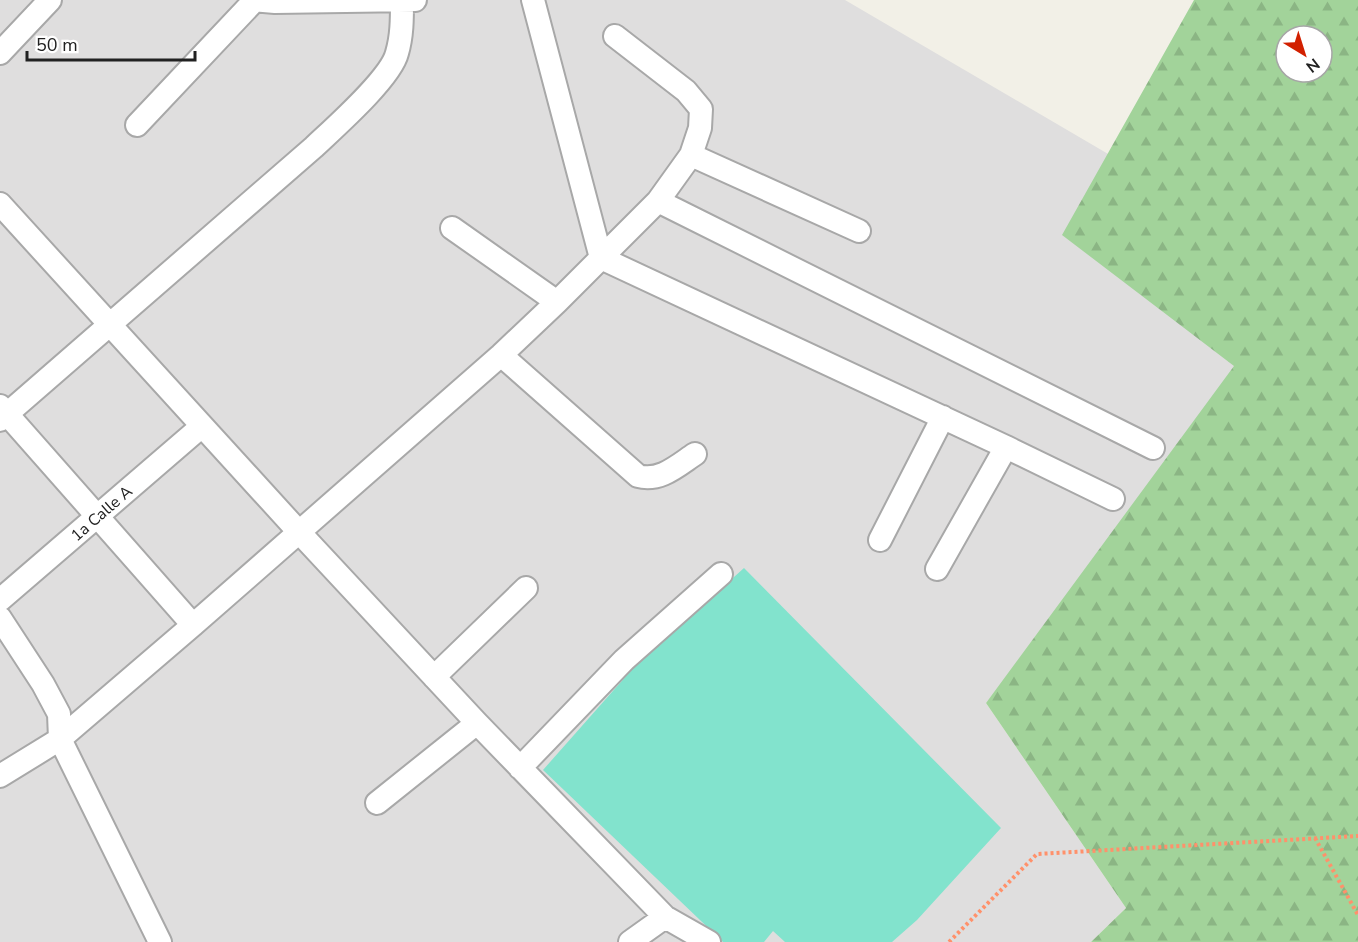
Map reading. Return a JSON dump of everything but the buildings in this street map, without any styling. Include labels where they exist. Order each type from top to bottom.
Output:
[{"type":"street","points":[[0,53],[50,0]]},
{"type":"street","points":[[533,0],[601,258]]},
{"type":"street","points":[[137,125],[264,1],[408,1],[397,55],[383,76],[354,109],[314,147],[2,414],[98,516],[194,625]]},
{"type":"street","points":[[0,776],[60,739],[194,625],[501,354],[557,302],[658,201],[690,154],[700,128],[701,109],[686,91],[615,36]]},
{"type":"street","points":[[690,154],[859,231]]},
{"type":"street","points":[[658,201],[1153,448]]},
{"type":"street","points":[[0,204],[299,532],[520,768],[665,917],[709,942]]},
{"type":"street","points":[[453,228],[557,302]]},
{"type":"street","points":[[601,258],[1113,499]]},
{"type":"street","points":[[501,354],[638,476],[650,479],[663,475],[695,454]]},
{"type":"street","points":[[880,540],[943,417]]},
{"type":"street","name":"1a Calle A","points":[[0,600],[202,426]]},
{"type":"street","points":[[937,569],[1006,447]]},
{"type":"street","points":[[520,768],[624,660],[721,574]]},
{"type":"street","points":[[434,677],[526,588]]},
{"type":"street","points":[[0,618],[44,684],[59,714],[60,739],[160,942]]},
{"type":"street","points":[[377,803],[477,723]]},
{"type":"street","points":[[630,942],[665,917]]},
{"type":"path","points":[[949,942],[1036,854],[1358,836]]},
{"type":"path","points":[[1315,838],[1358,915]]},
{"type":"shaded area","points":[[0,0],[845,0],[1332,285],[986,703],[1126,908],[1091,942],[0,942]]},
{"type":"green space","points":[[1194,0],[1358,0],[1358,942],[1091,942],[1126,908],[986,703],[1234,366],[1062,235]]},
{"type":"green space","points":[[744,568],[1001,828],[917,920],[892,942],[785,942],[773,931],[764,942],[723,942],[543,770],[635,666]]}]
